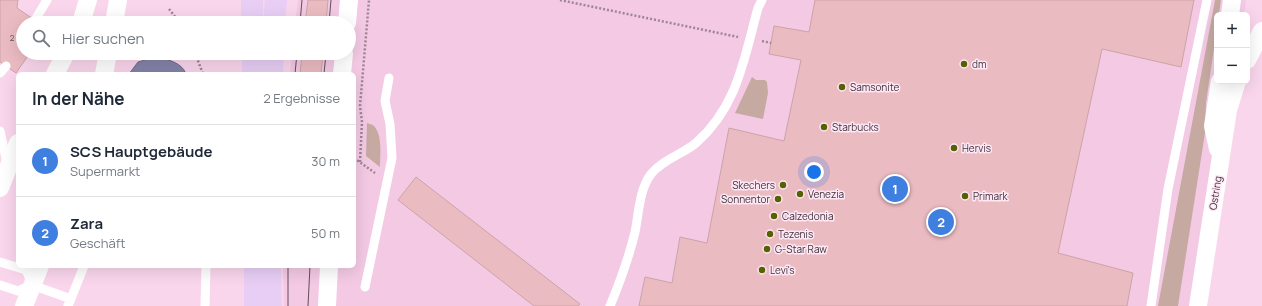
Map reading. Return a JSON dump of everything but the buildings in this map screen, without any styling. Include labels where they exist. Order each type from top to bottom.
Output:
[{"type":"main road","points":[[252,0],[252,16]]},
{"type":"main road","points":[[275,16],[276,0]]},
{"type":"main road","points":[[252,60],[253,72]]},
{"type":"main road","points":[[272,72],[273,60]]},
{"type":"main road","points":[[255,268],[255,306]]},
{"type":"main road","points":[[270,268],[271,306]]},
{"type":"street","points":[[83,16],[88,0]]},
{"type":"street","points":[[115,16],[118,0]]},
{"type":"street","points":[[280,16],[285,0]]},
{"type":"street","points":[[348,16],[349,0]]},
{"type":"street","points":[[1230,12],[1232,0]]},
{"type":"street","points":[[1250,54],[1262,31]]},
{"type":"street","points":[[56,72],[62,60]]},
{"type":"street","points":[[104,72],[107,60]]},
{"type":"street","points":[[342,72],[343,60]]},
{"type":"street","points":[[1220,84],[1213,126],[1220,160]]},
{"type":"street","name":"Ostring","points":[[1198,306],[1228,110],[1236,84]]},
{"type":"street","points":[[0,188],[7,167],[16,148]]},
{"type":"street","points":[[24,306],[39,268]]},
{"type":"street","points":[[327,306],[329,268]]},
{"type":"lane","points":[[37,16],[47,0]]},
{"type":"lane","points":[[610,306],[623,274],[646,184],[652,174],[660,166],[696,143],[726,108],[741,71],[749,39],[762,0]]},
{"type":"lane","points":[[1151,306],[1168,189],[1206,0]]},
{"type":"lane","points":[[365,287],[392,158],[390,124],[385,101],[388,78]]},
{"type":"lane","points":[[0,131],[7,167]]},
{"type":"lane","points":[[0,262],[16,267]]},
{"type":"lane","points":[[20,268],[26,270],[32,285],[70,303],[83,268]]},
{"type":"lane","points":[[205,306],[206,268]]},
{"type":"lane","points":[[0,286],[18,291],[32,285]]},
{"type":"path","points":[[360,162],[362,122],[360,106],[369,0]]},
{"type":"path","points":[[560,0],[749,39]]},
{"type":"path","points":[[169,9],[174,16]]},
{"type":"path","points":[[198,60],[202,72]]},
{"type":"path","points":[[356,159],[378,175]]},
{"type":"shaded area","points":[[298,0],[1246,0],[1244,12],[1214,12],[1214,84],[1217,84],[1207,306],[284,306],[283,268],[356,268],[356,72],[290,72],[291,60],[356,60],[356,16],[296,16]]},
{"type":"shaded area","points":[[1215,0],[1221,0],[1219,12],[1214,12],[1214,48],[1206,103],[1205,133],[1178,306],[1158,306]]},
{"type":"shaded area","points":[[752,77],[756,80],[765,80],[767,82],[768,93],[763,119],[735,113]]},
{"type":"shaded area","points":[[367,123],[373,125],[380,139],[380,167],[366,156]]},
{"type":"water","points":[[145,60],[169,60],[181,67],[185,72],[130,72],[138,62]]},
{"type":"tram line","points":[[301,16],[302,0]]},
{"type":"tram line","points":[[330,16],[331,0]]},
{"type":"tram line","points":[[295,72],[296,60]]},
{"type":"tram line","points":[[324,72],[325,60]]},
{"type":"tram line","points":[[288,268],[288,306]]},
{"type":"tram line","points":[[308,306],[310,268]]},
{"type":"place","name":"dm","points":[[964,64]]},
{"type":"place","name":"Samsonite","points":[[842,87]]},
{"type":"place","name":"Starbucks","points":[[824,127]]},
{"type":"place","name":"Hervis","points":[[954,148]]},
{"type":"place","name":"Skechers","points":[[783,185]]},
{"type":"place","name":"SCS Hauptgebäude","points":[[895,189]]},
{"type":"place","name":"Venezia","points":[[800,194]]},
{"type":"place","name":"Primark","points":[[965,196]]},
{"type":"place","name":"Sonnentor","points":[[778,199]]},
{"type":"place","name":"Calzedonia","points":[[774,216]]},
{"type":"place","name":"Zara","points":[[941,222]]},
{"type":"place","name":"Tezenis","points":[[770,234]]},
{"type":"place","name":"G-Star Raw","points":[[767,249]]},
{"type":"place","name":"Levi's","points":[[762,270]]}]
